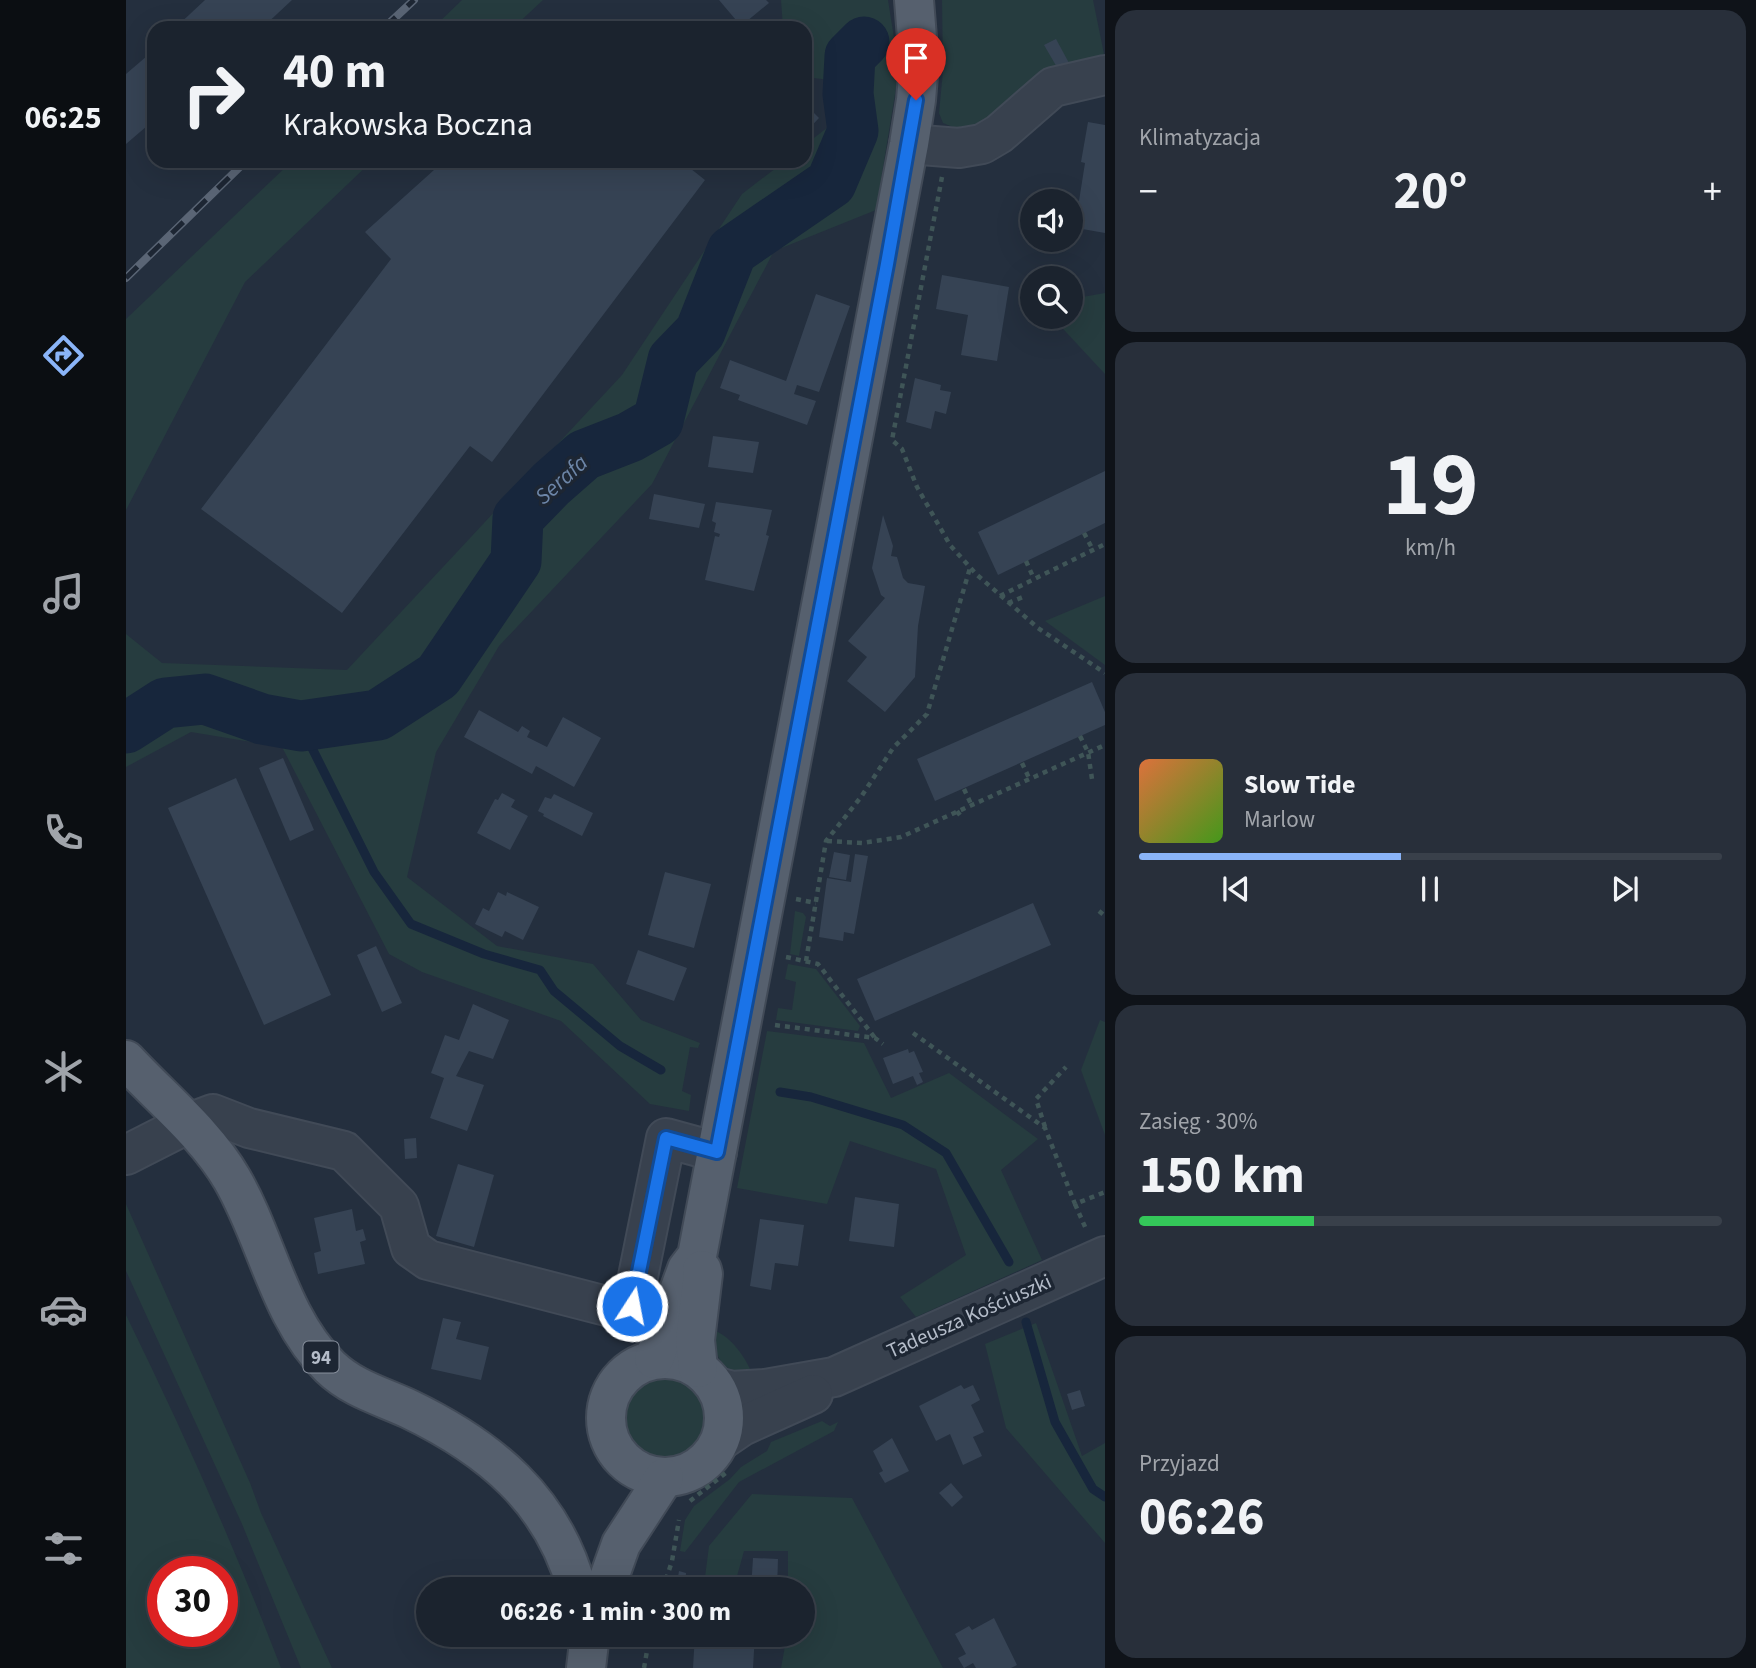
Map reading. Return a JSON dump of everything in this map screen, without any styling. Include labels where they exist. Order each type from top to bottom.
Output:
[{"type":"main road","points":[[654,1359],[687,1269],[697,1256],[717,1152],[909,144],[919,63],[914,0]]},
{"type":"main road","name":"94","points":[[126,1060],[189,1123],[232,1179],[294,1315],[311,1346],[332,1368],[355,1386],[443,1426],[485,1453],[519,1483],[554,1531],[573,1577]]},
{"type":"main road","points":[[621,1544],[675,1491],[681,1475],[697,1468],[714,1451],[727,1453],[723,1407],[707,1377],[695,1340],[703,1275],[697,1256]]},
{"type":"main road","points":[[675,1491],[624,1462],[615,1450],[607,1429],[610,1394],[624,1375],[654,1359],[677,1360],[707,1377]]},
{"type":"main road","points":[[610,1577],[621,1544],[624,1462]]},
{"type":"street","points":[[909,144],[972,148],[999,134],[1053,87],[1105,75]]},
{"type":"street","points":[[126,1155],[213,1114],[249,1128],[344,1151],[399,1206],[411,1248],[428,1260],[614,1308],[632,1306],[666,1138],[717,1152]]},
{"type":"street","name":"Tadeusza Kościuszki","points":[[727,1453],[742,1426],[813,1394],[834,1377],[1096,1244]]},
{"type":"street","name":"Tadeusza Kościuszki","points":[[707,1377],[731,1391],[765,1389],[834,1377]]},
{"type":"path","points":[[947,147],[892,440],[902,449],[917,487],[950,545],[970,567],[1038,628],[1105,673]]},
{"type":"path","points":[[1084,533],[1093,550]]},
{"type":"path","points":[[1000,596],[1105,544]]},
{"type":"path","points":[[1026,561],[1034,579]]},
{"type":"path","points":[[806,961],[826,841],[893,748],[927,714],[970,567]]},
{"type":"path","points":[[1008,603],[1023,597]]},
{"type":"path","points":[[1080,736],[1088,752],[1092,779]]},
{"type":"path","points":[[826,841],[862,843],[901,837],[1105,745]]},
{"type":"path","points":[[1022,763],[1029,778]]},
{"type":"path","points":[[964,789],[971,804]]},
{"type":"path","points":[[957,811],[962,818]]},
{"type":"path","points":[[790,898],[816,903]]},
{"type":"path","points":[[1099,911],[1105,916]]},
{"type":"path","points":[[785,957],[818,964],[875,1038],[883,1044]]},
{"type":"path","points":[[783,1026],[875,1038]]},
{"type":"path","points":[[913,1033],[1045,1128]]},
{"type":"path","points":[[1066,1067],[1036,1099],[1075,1204],[1096,1244]]},
{"type":"path","points":[[1075,1204],[1105,1192]]},
{"type":"path","points":[[675,1491],[723,1477],[727,1453]]},
{"type":"path","points":[[667,1577],[682,1512]]},
{"type":"path","points":[[644,1668],[648,1647]]},
{"type":"green space","points":[[462,0],[543,0],[520,21],[440,21]]},
{"type":"green space","points":[[781,0],[888,0],[899,70],[876,210],[774,251],[652,484],[499,646],[436,752],[407,877],[497,946],[593,964],[641,1020],[700,1043],[698,1048],[690,1047],[682,1091],[691,1095],[689,1111],[650,1104],[561,1021],[422,972],[389,954],[282,747],[191,732],[126,767],[126,634],[162,663],[347,670],[622,375],[742,194],[776,168],[812,168],[812,140],[828,127],[830,80],[812,78],[812,21],[782,21]]},
{"type":"green space","points":[[942,0],[1093,0],[1104,54],[1022,89],[995,116],[974,130],[960,130],[943,123],[939,113],[943,71]]},
{"type":"green space","points":[[285,168],[365,168],[245,282],[126,510],[126,319]]},
{"type":"green space","points":[[1105,293],[1105,374],[1063,329],[1083,329],[1083,297]]},
{"type":"green space","points":[[1105,596],[1105,665],[1045,621]]},
{"type":"green space","points":[[795,911],[806,917],[799,956],[790,954]]},
{"type":"green space","points":[[788,964],[816,969],[860,1026],[858,1031],[776,1020],[778,1008],[792,1010],[796,982],[785,979]]},
{"type":"green space","points":[[1100,1020],[1105,1022],[1105,1135],[1081,1070]]},
{"type":"green space","points":[[767,1031],[864,1043],[891,1098],[949,1073],[1038,1139],[1001,1170],[1042,1260],[916,1317],[900,1297],[966,1255],[936,1169],[850,1141],[827,1204],[737,1188]]},
{"type":"green space","points":[[126,1204],[332,1668],[301,1668],[242,1524],[126,1271]]},
{"type":"green space","points":[[126,1315],[208,1490],[235,1556],[147,1556],[147,1647],[238,1647],[238,1562],[281,1668],[126,1668]]},
{"type":"green space","points":[[1036,1323],[1082,1456],[1105,1443],[1105,1543],[1006,1428],[985,1344]]},
{"type":"green space","points":[[712,1330],[738,1349],[753,1378],[722,1363]]},
{"type":"green space","points":[[657,1378],[673,1378],[694,1389],[705,1410],[705,1426],[694,1447],[673,1458],[657,1458],[643,1452],[631,1440],[625,1426],[625,1410],[631,1396],[643,1384]]},
{"type":"green space","points":[[822,1421],[830,1426],[838,1422],[834,1431],[739,1482],[685,1552],[680,1551],[685,1520],[694,1506],[730,1479],[741,1467],[767,1451],[771,1442]]},
{"type":"green space","points":[[752,1494],[852,1498],[943,1668],[781,1668],[785,1647],[815,1647],[815,1577],[788,1577],[788,1551],[744,1551],[737,1577],[705,1577],[709,1546]]},
{"type":"building","points":[[205,0],[292,0],[270,21],[182,21]]},
{"type":"building","points":[[719,0],[766,0],[769,3],[747,21],[737,21]]},
{"type":"building","points":[[1056,39],[1069,63],[1058,69],[1044,45]]},
{"type":"building","points":[[147,56],[147,126],[126,144],[126,74]]},
{"type":"building","points":[[812,111],[819,118],[812,126]]},
{"type":"building","points":[[1088,122],[1105,125],[1105,233],[1083,229],[1083,189],[1081,189],[1085,163],[1081,162]]},
{"type":"building","points":[[436,168],[690,168],[705,180],[492,462],[470,446],[342,613],[201,509],[391,259],[365,232]]},
{"type":"building","points":[[942,275],[1009,287],[997,361],[961,355],[968,315],[936,309]]},
{"type":"building","points":[[816,294],[850,306],[819,392],[797,385],[794,394],[816,401],[807,425],[738,400],[740,395],[720,388],[730,360],[786,381]]},
{"type":"building","points":[[915,378],[941,385],[940,390],[951,392],[946,414],[935,411],[931,429],[906,422]]},
{"type":"building","points":[[713,436],[759,442],[753,473],[708,467]]},
{"type":"building","points":[[1105,471],[1105,523],[998,575],[978,532]]},
{"type":"building","points":[[654,494],[705,504],[699,528],[649,519]]},
{"type":"building","points":[[716,502],[772,510],[766,535],[769,536],[754,591],[705,580],[715,536],[719,537],[720,534],[714,532],[716,523],[712,521]]},
{"type":"building","points":[[883,515],[893,546],[891,556],[897,557],[903,578],[908,583],[925,586],[918,626],[915,677],[885,712],[847,681],[867,657],[848,641],[885,598],[881,595],[872,568]]},
{"type":"building","points":[[1092,682],[1105,712],[1105,725],[935,801],[917,759]]},
{"type":"building","points":[[479,710],[518,732],[522,726],[530,731],[527,737],[547,747],[563,717],[601,738],[574,787],[536,766],[532,774],[464,737]]},
{"type":"building","points":[[283,758],[314,830],[290,841],[259,768]]},
{"type":"building","points":[[236,778],[331,995],[264,1025],[168,808]]},
{"type":"building","points":[[502,793],[515,800],[511,807],[528,816],[510,850],[477,833],[495,799],[498,800]]},
{"type":"building","points":[[554,794],[593,813],[582,836],[538,811],[545,797],[551,799]]},
{"type":"building","points":[[834,852],[850,855],[846,880],[829,877]]},
{"type":"building","points":[[855,854],[868,856],[854,934],[844,932],[843,941],[819,937],[827,878],[851,882]]},
{"type":"building","points":[[665,872],[711,884],[694,948],[648,935]]},
{"type":"building","points":[[498,892],[506,896],[507,892],[539,907],[523,940],[505,931],[502,937],[475,924],[483,908],[489,911]]},
{"type":"building","points":[[1033,903],[1051,945],[875,1021],[857,979]]},
{"type":"building","points":[[376,946],[402,1003],[382,1012],[357,955]]},
{"type":"building","points":[[638,950],[687,968],[674,1001],[626,984]]},
{"type":"building","points":[[473,1004],[509,1020],[493,1059],[469,1051],[456,1076],[484,1085],[467,1131],[430,1118],[444,1078],[431,1073],[445,1035],[459,1040]]},
{"type":"building","points":[[908,1049],[909,1053],[914,1051],[923,1072],[919,1073],[923,1082],[917,1085],[913,1076],[893,1084],[883,1058]]},
{"type":"building","points":[[416,1138],[417,1158],[405,1159],[404,1139]]},
{"type":"building","points":[[458,1164],[494,1175],[474,1247],[436,1236]]},
{"type":"building","points":[[855,1197],[899,1204],[894,1247],[849,1241]]},
{"type":"building","points":[[352,1209],[356,1231],[363,1229],[366,1240],[360,1242],[365,1264],[318,1274],[314,1253],[321,1251],[314,1218]]},
{"type":"building","points":[[760,1219],[804,1225],[798,1266],[775,1263],[771,1290],[750,1286]]},
{"type":"building","points":[[443,1318],[461,1322],[456,1339],[489,1347],[481,1380],[431,1369]]},
{"type":"building","points":[[961,1385],[964,1389],[973,1385],[980,1400],[971,1405],[984,1432],[973,1437],[982,1456],[963,1465],[950,1434],[936,1441],[919,1406]]},
{"type":"building","points":[[1080,1390],[1085,1406],[1072,1410],[1067,1394]]},
{"type":"building","points":[[892,1438],[909,1471],[885,1483],[879,1473],[883,1471],[873,1451]]},
{"type":"building","points":[[951,1483],[963,1497],[952,1507],[939,1493]]},
{"type":"building","points":[[753,1558],[778,1559],[777,1577],[752,1577]]},
{"type":"building","points":[[679,1571],[686,1573],[686,1577],[678,1577]]},
{"type":"building","points":[[994,1618],[1017,1665],[1011,1668],[976,1668],[973,1663],[964,1668],[958,1658],[966,1654],[955,1634],[969,1626],[972,1630]]},
{"type":"building","points":[[694,1647],[754,1647],[753,1668],[693,1668]]},
{"type":"waterway","name":"Serafa","points":[[126,728],[165,703],[205,699],[262,719],[301,726],[378,715],[438,676],[516,561],[518,518],[584,455],[630,437],[658,421],[673,360],[700,332],[732,251],[831,183],[853,131],[848,94],[850,56],[864,42]]},
{"type":"waterway","points":[[301,726],[374,872],[411,924],[484,954],[540,970],[554,991],[620,1046],[661,1070]]},
{"type":"waterway","points":[[780,1092],[811,1097],[903,1125],[946,1153],[1009,1262]]},
{"type":"waterway","points":[[1026,1322],[1055,1422],[1093,1489],[1105,1497]]},
{"type":"railway","points":[[392,21],[414,0]]},
{"type":"railway","points":[[126,278],[239,168]]},
{"type":"route","points":[[632,1306],[666,1138],[717,1152],[916,100]]}]
